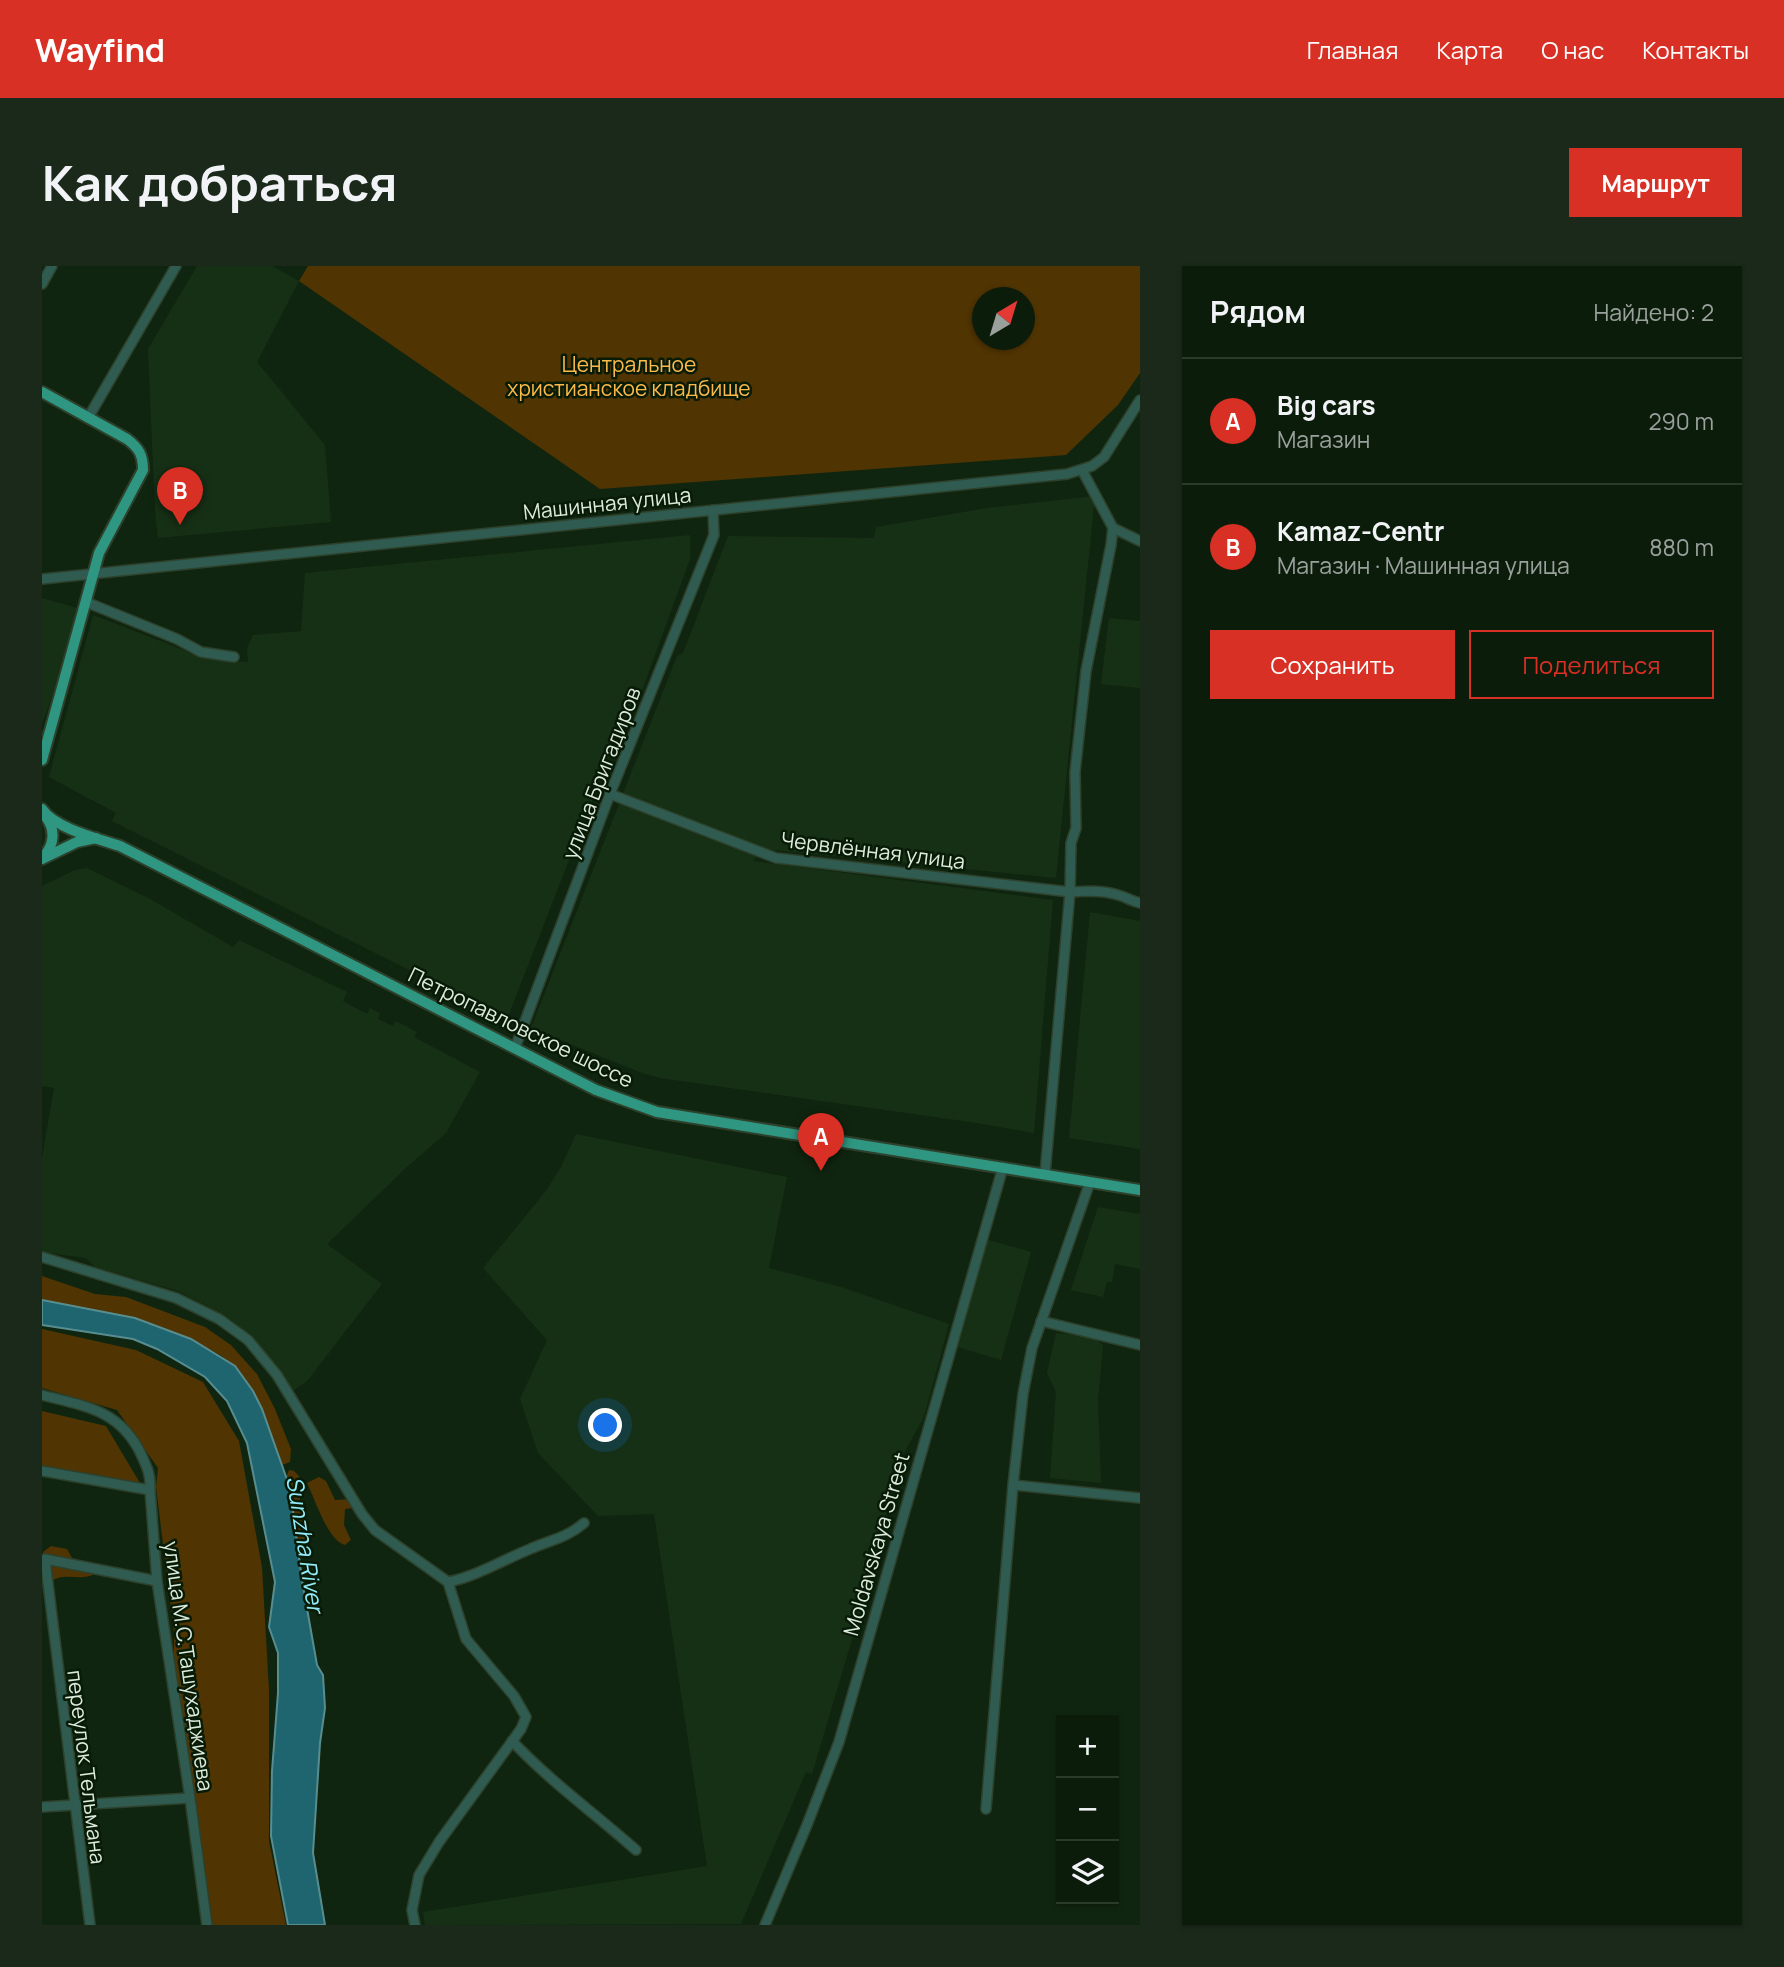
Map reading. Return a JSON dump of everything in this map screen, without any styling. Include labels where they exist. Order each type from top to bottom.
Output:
[{"type":"main road","points":[[42,392],[127,439],[143,457],[143,470],[138,483],[99,552],[42,760]]},
{"type":"main road","points":[[42,858],[52,842],[53,832],[43,812]]},
{"type":"main road","name":"Петропавловское шоссе","points":[[43,812],[59,824],[120,846],[596,1090],[657,1112],[1140,1190]]},
{"type":"main road","points":[[42,858],[68,846],[96,838]]},
{"type":"street","points":[[42,284],[52,266]]},
{"type":"street","points":[[88,418],[176,266]]},
{"type":"street","points":[[1045,1174],[1070,892],[1071,843],[1076,828],[1076,772],[1087,662],[1113,528],[1083,470],[1104,457],[1140,400]]},
{"type":"street","name":"Машинная улица","points":[[42,579],[1083,470]]},
{"type":"street","name":"улица Бригадиров","points":[[514,1048],[610,794],[714,535],[713,510]]},
{"type":"street","points":[[1113,528],[1140,541]]},
{"type":"street","points":[[86,602],[177,639],[201,652],[234,657]]},
{"type":"street","name":"Червлённая улица","points":[[610,794],[776,858],[1070,892],[1087,890],[1118,895],[1140,903]]},
{"type":"street","name":"Moldavskaya Street","points":[[765,1925],[839,1742],[1003,1167]]},
{"type":"street","points":[[986,1809],[1023,1394],[1032,1348],[1090,1182]]},
{"type":"street","points":[[42,1257],[176,1298],[219,1320],[248,1340],[276,1376],[362,1514],[375,1530],[448,1582],[466,1639],[514,1696],[526,1717],[419,1875],[412,1910],[415,1925]]},
{"type":"street","points":[[1041,1321],[1140,1345]]},
{"type":"street","name":"улица М.С.Ташухаджиева","points":[[42,1395],[91,1407],[118,1421],[135,1442],[151,1475],[157,1581],[207,1925]]},
{"type":"street","points":[[42,1471],[150,1490]]},
{"type":"street","points":[[1013,1485],[1140,1498]]},
{"type":"street","points":[[448,1582],[464,1578],[533,1547],[565,1537],[584,1523]]},
{"type":"street","name":"переулок Тельмана","points":[[90,1925],[45,1559],[157,1581]]},
{"type":"street","points":[[512,1741],[558,1786],[636,1850]]},
{"type":"street","points":[[42,1807],[190,1798]]},
{"type":"shaded area","points":[[197,266],[272,266],[299,281],[257,362],[325,445],[331,522],[158,538],[148,349]]},
{"type":"shaded area","points":[[1095,496],[1056,878],[763,849],[753,861],[1053,900],[1034,1133],[660,1078],[531,1028],[677,656],[683,653],[728,536],[874,538],[876,527],[987,508]]},
{"type":"shaded area","points":[[690,535],[690,559],[640,696],[634,694],[507,1019],[112,821],[116,813],[49,777],[93,615],[207,659],[248,662],[247,648],[253,635],[301,631],[305,573]]},
{"type":"shaded area","points":[[42,598],[77,608],[42,724]]},
{"type":"shaded area","points":[[1109,618],[1140,621],[1140,688],[1101,684]]},
{"type":"shaded area","points":[[87,868],[150,899],[233,947],[239,940],[347,992],[343,1001],[367,1014],[370,1008],[380,1013],[378,1019],[393,1026],[396,1021],[417,1032],[414,1037],[480,1072],[446,1133],[327,1244],[382,1284],[307,1381],[291,1392],[255,1341],[219,1312],[178,1291],[95,1267],[86,1258],[42,1252],[42,1158],[54,1088],[42,1086],[42,886],[75,870]]},
{"type":"shaded area","points":[[1090,912],[1140,921],[1140,1149],[1069,1138]]},
{"type":"shaded area","points":[[576,1134],[787,1177],[769,1268],[841,1287],[949,1324],[924,1417],[901,1458],[872,1572],[812,1774],[806,1772],[741,1924],[425,1925],[423,1912],[707,1866],[654,1514],[598,1516],[538,1453],[520,1399],[547,1340],[483,1268],[546,1191]]},
{"type":"shaded area","points":[[1098,1207],[1140,1214],[1140,1269],[1115,1264],[1112,1282],[1107,1282],[1103,1297],[1071,1290]]},
{"type":"shaded area","points":[[988,1240],[1031,1252],[1001,1360],[958,1347]]},
{"type":"shaded area","points":[[1056,1333],[1091,1336],[1103,1345],[1098,1402],[1101,1483],[1050,1478],[1056,1392],[1047,1373]]},
{"type":"green space","name":"Центральное христианское кладбище","points":[[308,266],[1140,266],[1140,373],[1118,405],[1066,455],[600,489],[299,281]]},
{"type":"green space","points":[[42,1276],[95,1294],[126,1297],[205,1327],[231,1345],[257,1374],[275,1409],[291,1449],[290,1462],[282,1465],[262,1409],[235,1366],[191,1339],[135,1318],[42,1300]]},
{"type":"green space","points":[[42,1329],[136,1350],[203,1382],[239,1441],[262,1567],[269,1690],[269,1841],[286,1925],[212,1925],[196,1803],[174,1690],[174,1633],[156,1487],[158,1468],[117,1410],[42,1388]]},
{"type":"green space","points":[[42,1411],[106,1426],[143,1488],[42,1470]]},
{"type":"green space","points":[[289,1470],[299,1476],[301,1506],[309,1528],[307,1538],[302,1543],[295,1539],[285,1480]]},
{"type":"green space","points":[[319,1477],[326,1481],[335,1500],[351,1499],[353,1508],[345,1509],[344,1525],[351,1540],[345,1545],[333,1536],[328,1528],[307,1483]]},
{"type":"green space","points":[[51,1546],[67,1549],[72,1558],[92,1564],[96,1573],[51,1581],[44,1577],[43,1552]]},
{"type":"water","points":[[42,1300],[135,1318],[191,1339],[235,1366],[262,1409],[290,1488],[317,1665],[323,1675],[325,1708],[313,1853],[325,1925],[288,1925],[271,1836],[278,1653],[269,1627],[275,1582],[247,1443],[227,1401],[205,1377],[157,1349],[133,1339],[42,1325]]},
{"type":"place","name":"Kamaz-Centr","points":[[180,525]]},
{"type":"place","name":"Big cars","points":[[821,1171]]},
{"type":"water label","name":"Sunzha River","points":[[306,1544]]}]
